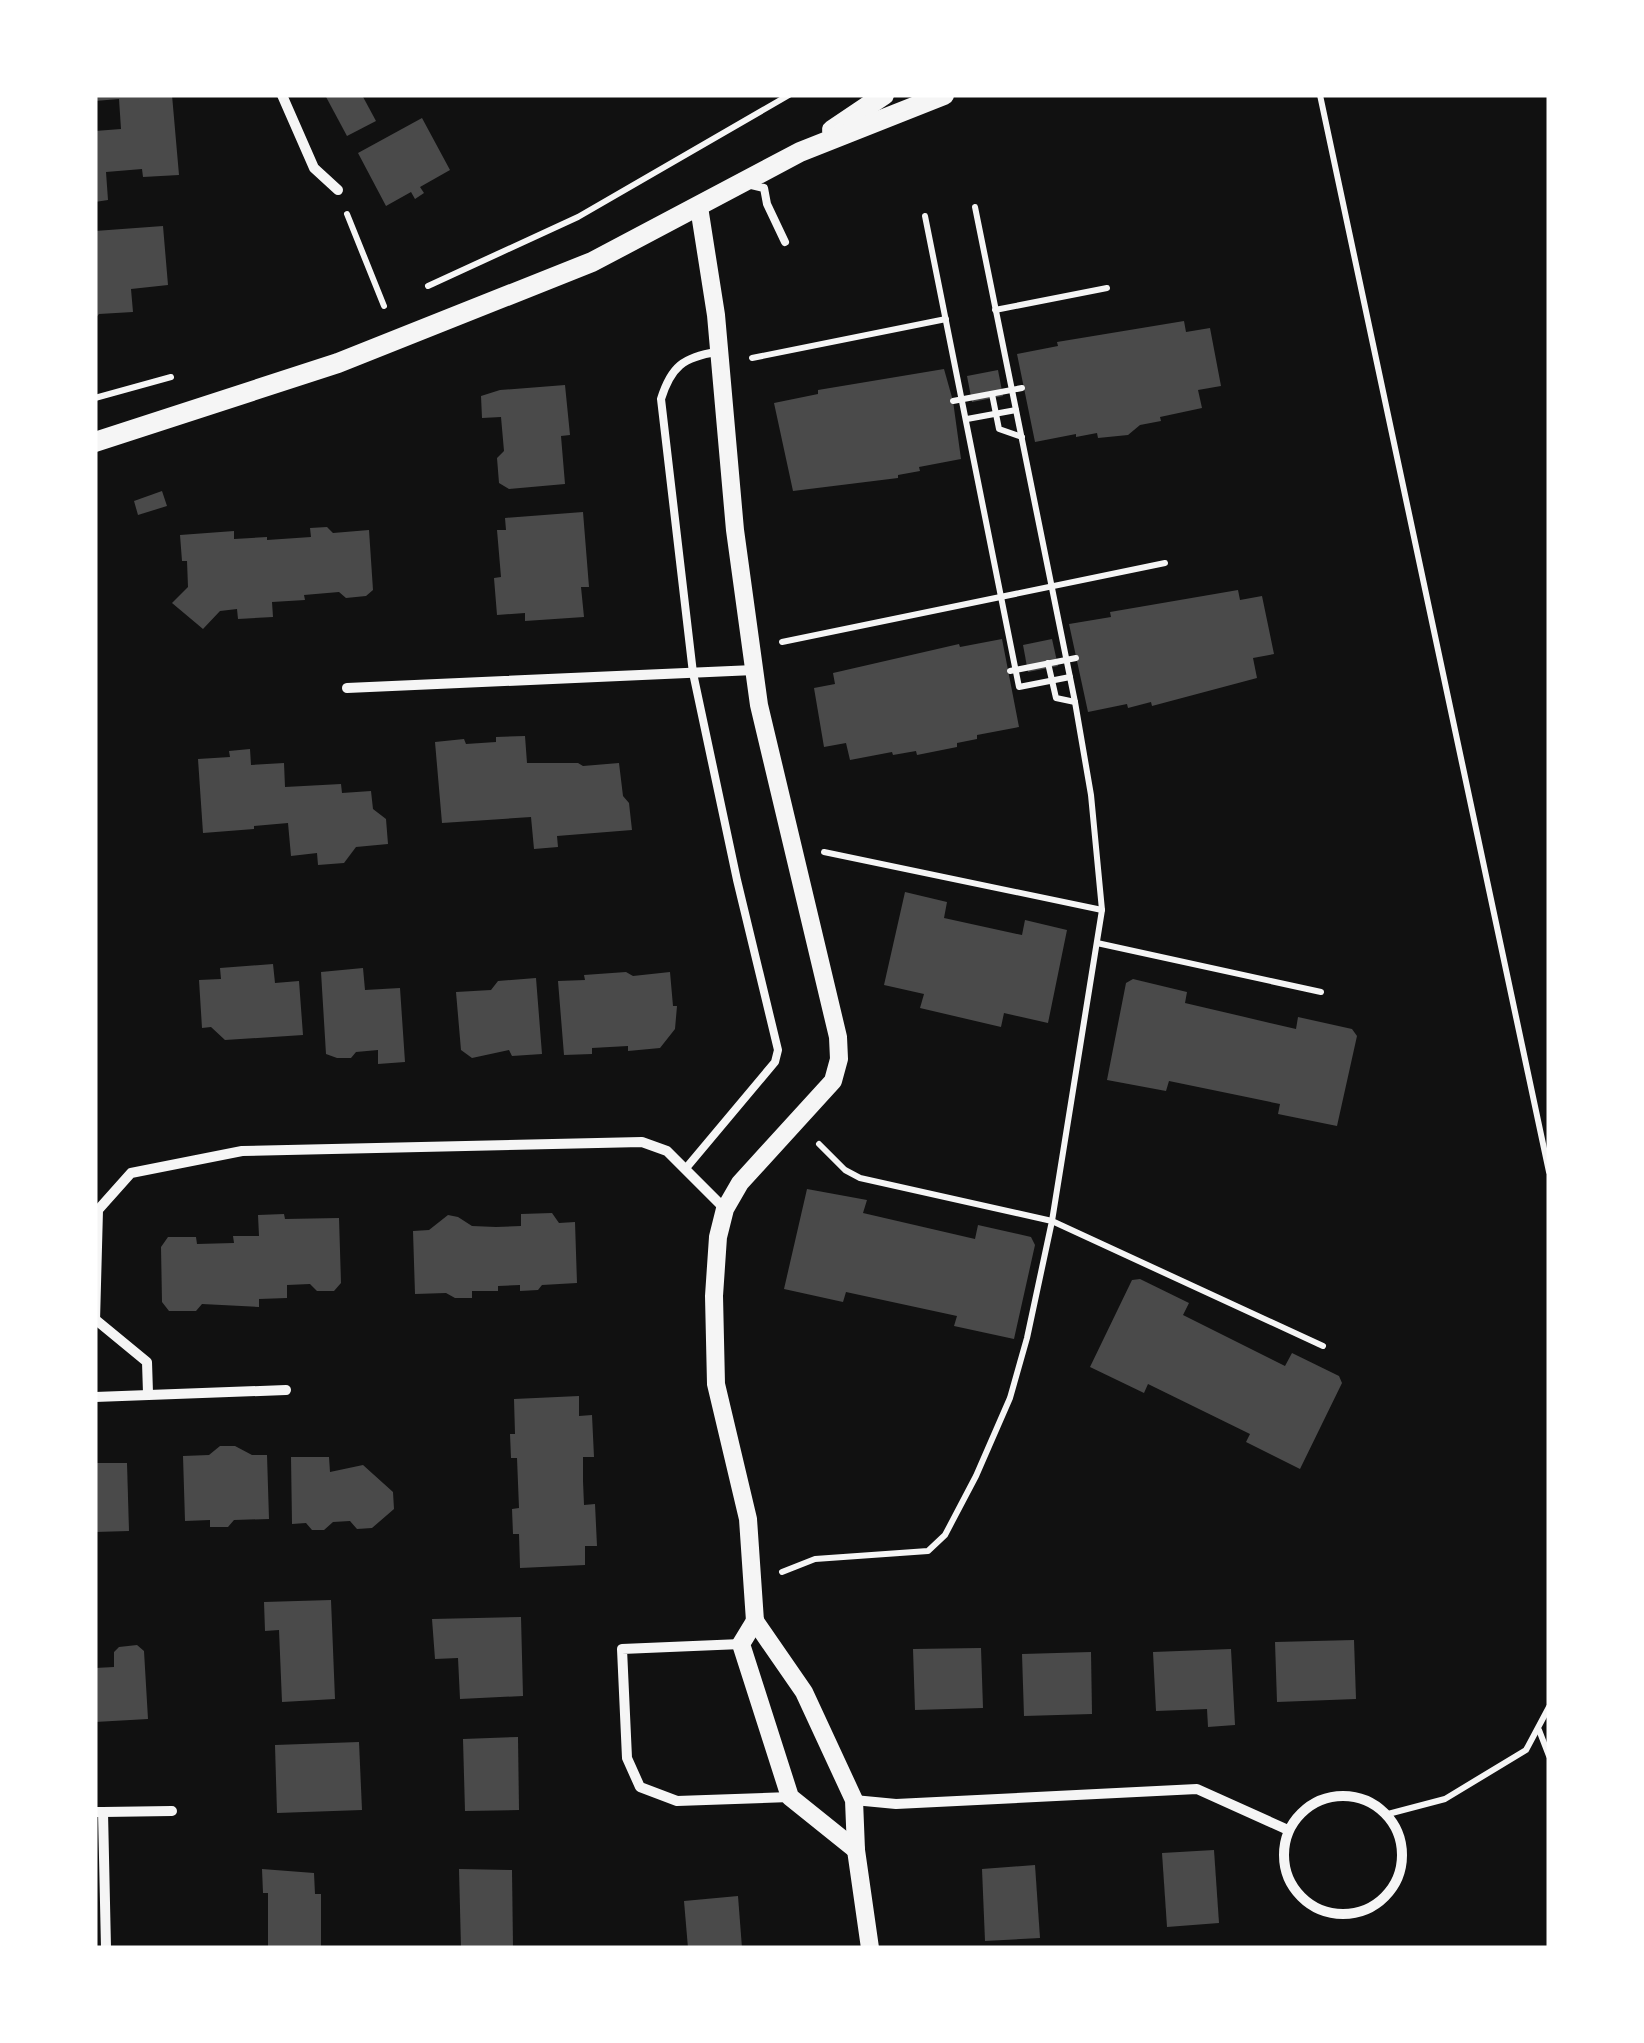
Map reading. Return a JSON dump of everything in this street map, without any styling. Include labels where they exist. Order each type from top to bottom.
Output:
[{"type":"main road","points":[[800,152],[884,95]]},
{"type":"main road","points":[[95,442],[338,364],[592,262],[800,152],[944,95]]},
{"type":"street","points":[[282,95],[314,168],[338,190]]},
{"type":"street","points":[[699,207],[716,315],[754,670],[790,844],[838,1037],[839,1059],[833,1080],[740,1183],[725,1210],[715,1265],[716,1384],[748,1519],[755,1620],[804,1692],[854,1800],[856,1850],[870,1948]]},
{"type":"street","points":[[346,688],[754,670]]},
{"type":"street","points":[[148,1393],[148,1362],[95,1320],[98,1210],[132,1173],[242,1150],[642,1142],[667,1150],[725,1210]]},
{"type":"street","points":[[95,1397],[286,1390]]},
{"type":"street","points":[[755,1620],[741,1644],[790,1797],[856,1850]]},
{"type":"street","points":[[741,1644],[622,1649],[627,1758],[640,1787],[678,1801],[790,1797]]},
{"type":"street","points":[[854,1800],[896,1804],[1197,1789],[1288,1830]]},
{"type":"street","points":[[1333,1796],[1363,1798],[1388,1814],[1404,1847],[1398,1884],[1372,1909],[1335,1916],[1302,1900],[1284,1867],[1288,1830],[1306,1807],[1333,1796]]},
{"type":"street","points":[[106,1948],[99,1812],[172,1811]]},
{"type":"lane","points":[[741,183],[764,188],[767,204],[785,242]]},
{"type":"lane","points":[[687,1167],[775,1062],[778,1050],[736,880],[694,673],[661,399],[668,374],[694,356],[718,359]]},
{"type":"path","points":[[419,290],[578,217],[788,95]]},
{"type":"path","points":[[1320,95],[1549,1172]]},
{"type":"path","points":[[338,190],[384,306]]},
{"type":"path","points":[[752,1583],[815,1559],[928,1550],[938,1544],[952,1525],[1010,1398],[1028,1338],[1052,1220],[1097,943],[1102,910],[1091,795],[975,207]]},
{"type":"path","points":[[925,216],[1019,687],[1070,677]]},
{"type":"path","points":[[996,310],[1107,288]]},
{"type":"path","points":[[367,313],[402,298]]},
{"type":"path","points":[[718,359],[946,319]]},
{"type":"path","points":[[95,398],[182,374]]},
{"type":"path","points":[[953,401],[1022,388]]},
{"type":"path","points":[[992,394],[999,430],[1022,436]]},
{"type":"path","points":[[967,419],[1016,410]]},
{"type":"path","points":[[751,648],[1165,563]]},
{"type":"path","points":[[1010,671],[1076,658]]},
{"type":"path","points":[[1048,663],[1056,698],[1075,702]]},
{"type":"path","points":[[790,844],[1102,910]]},
{"type":"path","points":[[1097,943],[1321,992]]},
{"type":"path","points":[[797,1122],[845,1170],[860,1178],[1052,1220],[1322,1346]]},
{"type":"path","points":[[1388,1814],[1444,1798],[1526,1750],[1549,1707]]},
{"type":"path","points":[[1539,1729],[1549,1756]]},
{"type":"building","points":[[95,95],[172,95],[179,175],[143,177],[142,169],[106,172],[108,200],[95,202],[95,131],[121,129],[119,99],[95,101]]},
{"type":"building","points":[[325,95],[362,95],[376,121],[347,136]]},
{"type":"building","points":[[422,118],[450,170],[420,187],[424,193],[415,199],[411,192],[386,206],[358,153]]},
{"type":"building","points":[[163,226],[168,285],[131,289],[133,312],[99,314],[95,319],[95,231]]},
{"type":"building","points":[[1184,321],[1186,332],[1210,328],[1221,386],[1198,390],[1202,408],[1160,417],[1161,421],[1140,425],[1128,435],[1098,438],[1097,433],[1076,434],[1035,442],[1017,354],[1058,346],[1057,342]]},
{"type":"building","points":[[944,369],[961,459],[919,467],[920,471],[898,478],[793,491],[774,403],[818,394],[818,390]]},
{"type":"building","points":[[998,370],[1003,396],[972,402],[967,376]]},
{"type":"building","points":[[565,385],[570,435],[561,436],[565,484],[509,489],[499,483],[497,458],[504,451],[501,417],[482,418],[481,396],[500,390]]},
{"type":"building","points":[[162,491],[167,506],[138,515],[134,501]]},
{"type":"building","points":[[583,512],[589,587],[581,587],[584,617],[525,621],[525,613],[497,615],[494,578],[501,577],[497,530],[506,530],[505,518]]},
{"type":"building","points":[[327,527],[333,533],[369,530],[373,590],[366,596],[346,598],[339,592],[272,602],[273,617],[238,619],[237,609],[220,611],[203,629],[172,603],[188,587],[180,535],[234,531],[234,539],[267,540],[311,537],[310,528]]},
{"type":"building","points":[[1238,590],[1240,600],[1262,596],[1274,654],[1253,658],[1257,678],[1152,706],[1151,702],[1128,708],[1127,704],[1088,712],[1069,624],[1111,617],[1110,612]]},
{"type":"building","points":[[1002,639],[1019,727],[977,735],[977,739],[957,743],[957,747],[917,755],[916,751],[893,755],[892,752],[850,760],[846,743],[824,747],[814,688],[835,684],[833,673],[959,644],[960,647]]},
{"type":"building","points":[[1052,639],[1058,666],[1028,672],[1023,645]]},
{"type":"building","points":[[525,736],[527,763],[619,763],[632,830],[557,836],[558,847],[534,849],[531,817],[442,823],[435,742],[496,742],[496,737]]},
{"type":"building","points":[[250,749],[251,765],[284,763],[285,787],[341,784],[342,793],[371,791],[373,809],[386,819],[388,844],[356,847],[344,863],[318,865],[317,853],[291,856],[288,823],[203,833],[198,759],[230,757],[229,751]]},
{"type":"building","points":[[905,892],[947,902],[944,918],[1022,935],[1025,920],[1067,930],[1048,1023],[1004,1013],[1001,1027],[920,1008],[924,994],[884,985]]},
{"type":"building","points":[[273,964],[275,983],[299,981],[303,1035],[225,1040],[211,1027],[202,1028],[199,980],[221,979],[220,968]]},
{"type":"building","points":[[363,968],[365,990],[400,988],[405,1062],[378,1064],[378,1050],[356,1052],[351,1058],[326,1054],[321,972]]},
{"type":"building","points":[[626,972],[633,976],[670,972],[673,1006],[677,1006],[675,1029],[660,1048],[592,1048],[592,1054],[564,1055],[558,981]]},
{"type":"building","points":[[536,978],[542,1054],[512,1056],[509,1050],[472,1058],[461,1050],[456,992],[491,990],[498,981]]},
{"type":"building","points":[[1133,979],[1187,992],[1185,1003],[1296,1029],[1298,1017],[1352,1029],[1357,1036],[1337,1126],[1278,1114],[1280,1104],[1169,1081],[1166,1091],[1107,1080],[1126,983]]},
{"type":"building","points":[[807,1189],[867,1200],[863,1213],[975,1239],[978,1225],[1031,1237],[1035,1245],[1014,1339],[954,1326],[957,1316],[846,1292],[843,1302],[784,1289]]},
{"type":"building","points":[[552,1213],[559,1223],[575,1222],[577,1283],[520,1291],[520,1285],[498,1286],[498,1291],[472,1291],[472,1298],[455,1298],[446,1293],[415,1294],[413,1231],[429,1230],[448,1215],[472,1226],[496,1227],[521,1226],[521,1214]]},
{"type":"building","points":[[284,1214],[285,1219],[339,1218],[341,1283],[334,1291],[317,1291],[310,1284],[287,1285],[287,1298],[259,1299],[259,1307],[202,1304],[196,1311],[169,1311],[162,1302],[161,1247],[168,1237],[196,1237],[197,1244],[234,1243],[233,1236],[259,1236],[258,1215]]},
{"type":"building","points":[[1140,1279],[1189,1303],[1183,1315],[1285,1366],[1292,1353],[1339,1376],[1342,1383],[1300,1469],[1246,1442],[1250,1434],[1148,1384],[1144,1393],[1090,1367],[1132,1280]]},
{"type":"building","points":[[579,1396],[579,1416],[592,1415],[594,1457],[583,1457],[583,1481],[584,1505],[595,1504],[597,1546],[585,1546],[585,1565],[520,1568],[519,1534],[513,1534],[512,1509],[519,1508],[517,1458],[511,1458],[514,1399]]},
{"type":"building","points":[[220,1446],[267,1455],[269,1519],[234,1520],[228,1527],[210,1527],[210,1520],[185,1521],[183,1456],[209,1455]]},
{"type":"building","points":[[291,1457],[329,1457],[330,1472],[363,1465],[393,1492],[394,1509],[372,1528],[357,1529],[350,1521],[333,1522],[324,1530],[312,1530],[306,1523],[292,1524]]},
{"type":"building","points":[[95,1463],[127,1463],[129,1531],[95,1532]]},
{"type":"building","points":[[331,1600],[335,1699],[282,1702],[279,1630],[265,1631],[264,1602]]},
{"type":"building","points":[[521,1617],[523,1696],[460,1699],[458,1658],[435,1659],[432,1619]]},
{"type":"building","points":[[1354,1640],[1356,1699],[1277,1702],[1275,1642]]},
{"type":"building","points":[[137,1645],[144,1651],[148,1719],[95,1722],[95,1668],[114,1667],[114,1652],[119,1647]]},
{"type":"building","points":[[981,1648],[983,1708],[915,1710],[913,1649]]},
{"type":"building","points":[[1231,1649],[1235,1725],[1208,1727],[1207,1709],[1156,1711],[1153,1652]]},
{"type":"building","points":[[1091,1652],[1092,1714],[1024,1716],[1022,1654]]},
{"type":"building","points":[[518,1737],[519,1810],[465,1811],[463,1739]]},
{"type":"building","points":[[359,1742],[362,1810],[277,1813],[275,1745]]},
{"type":"building","points":[[1214,1850],[1219,1923],[1167,1927],[1162,1853]]},
{"type":"building","points":[[1035,1865],[1040,1938],[985,1941],[982,1869]]},
{"type":"building","points":[[262,1869],[314,1873],[315,1894],[321,1894],[321,1948],[268,1948],[268,1893],[263,1893]]},
{"type":"building","points":[[459,1869],[512,1870],[513,1948],[461,1948]]},
{"type":"building","points":[[738,1896],[742,1948],[688,1948],[684,1901]]}]
